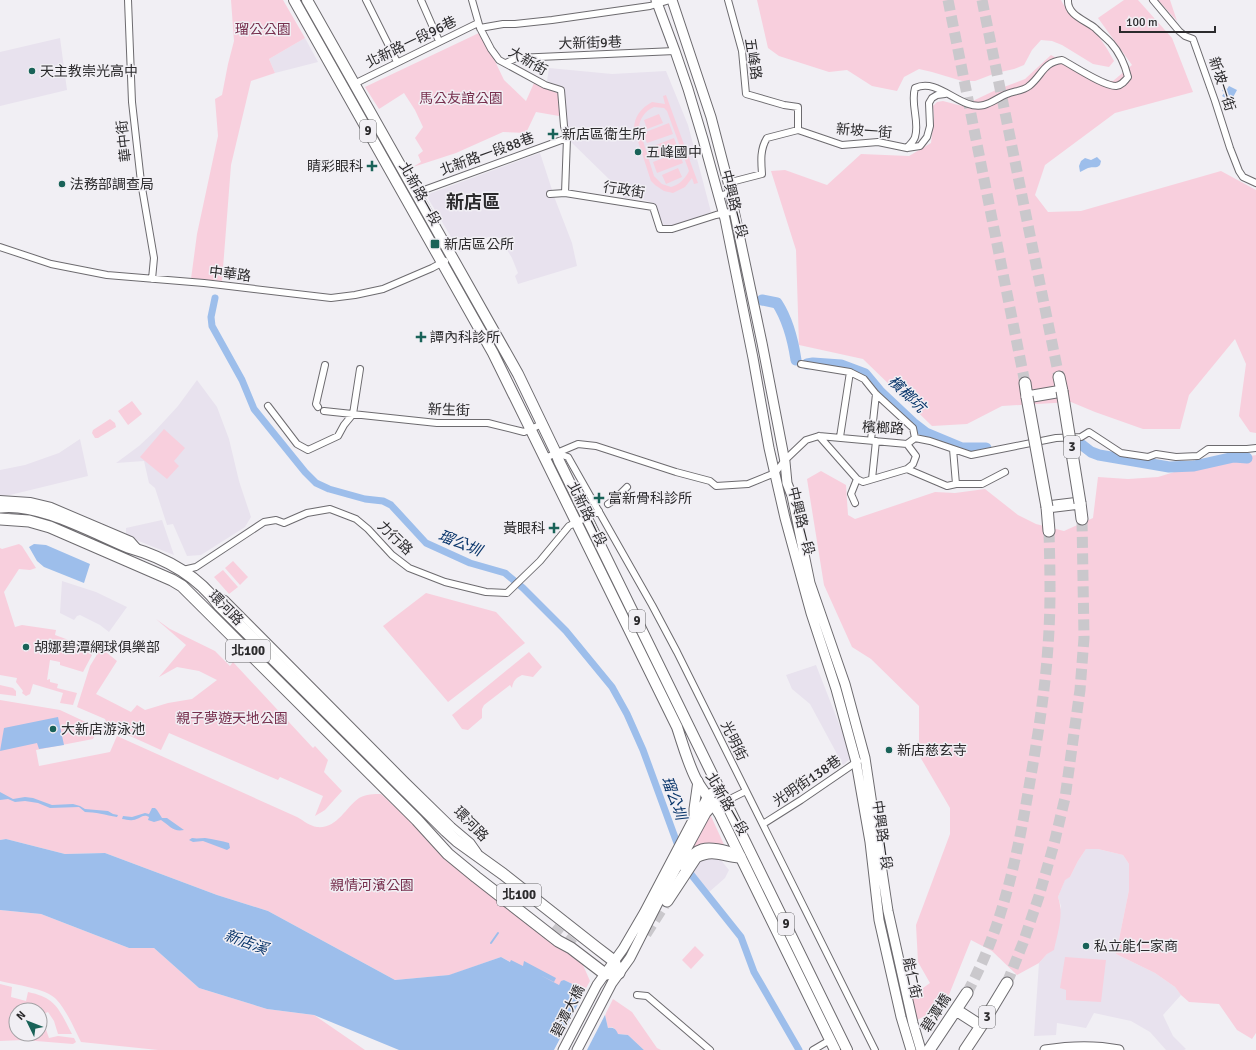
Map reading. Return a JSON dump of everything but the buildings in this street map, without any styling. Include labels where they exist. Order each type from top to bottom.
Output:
[{"type":"highway","name":"3","points":[[1059,377],[1082,519]]},
{"type":"highway","points":[[1025,384],[1049,531]]},
{"type":"highway","points":[[1027,397],[1062,391]]},
{"type":"highway","points":[[1046,507],[1080,503]]},
{"type":"highway","name":"環河路","points":[[0,507],[22,507],[39,510],[141,551],[183,570],[197,580],[212,595],[219,605],[446,831],[457,841],[484,860],[612,969]]},
{"type":"highway","name":"環河路","points":[[0,520],[29,521],[50,527],[172,580],[182,586],[438,842]]},
{"type":"highway","name":"北100","points":[[417,820],[431,828],[454,848],[476,862],[612,969]]},
{"type":"highway","points":[[438,842],[472,865],[552,928]]},
{"type":"highway","name":"北100","points":[[438,842],[448,854],[558,941],[612,969]]},
{"type":"highway","points":[[667,901],[696,857],[703,853],[710,852],[740,857]]},
{"type":"highway","name":"3","points":[[965,1050],[1007,983]]},
{"type":"highway","name":"碧潭橋","points":[[929,1050],[967,993]]},
{"type":"highway","points":[[956,1010],[981,1026]]},
{"type":"main road","name":"北新路一段","points":[[294,0],[493,353],[676,727],[688,761],[698,781],[711,800],[740,857],[835,1050]]},
{"type":"main road","name":"北新路一段","points":[[310,1],[354,84],[518,374],[586,517],[847,1050]]},
{"type":"street","name":"華中街","points":[[128,0],[132,102],[141,182],[154,258],[152,278]]},
{"type":"street","points":[[366,0],[397,62]]},
{"type":"street","points":[[421,0],[439,41]]},
{"type":"street","name":"大新街","points":[[472,0],[479,26],[491,49],[499,60],[545,85],[561,90],[564,126],[567,138]]},
{"type":"street","name":"北新路一段96巷","points":[[354,84],[439,41],[479,26],[552,20],[650,6],[657,2],[671,0]]},
{"type":"street","name":"中興路一段","points":[[671,0],[711,117],[728,182],[762,342],[785,462],[787,483],[792,496],[810,583],[845,684],[860,760],[884,912],[921,1050]]},
{"type":"street","name":"五峰路","points":[[728,0],[742,51],[746,94],[784,105],[798,107],[798,130]]},
{"type":"street","name":"新坡一街","points":[[907,148],[915,139],[916,131],[913,95],[915,88],[922,85],[930,86],[969,104],[983,105],[1007,94],[1021,91],[1030,85],[1053,60],[1062,60],[1107,84],[1116,86],[1122,84],[1128,77],[1125,66],[1112,45],[1094,28],[1073,13],[1067,5],[1068,0]]},
{"type":"street","name":"新坡一街","points":[[1153,0],[1179,31],[1185,36],[1193,39],[1238,171],[1243,177],[1256,183]]},
{"type":"street","name":"中興路一段","points":[[657,2],[675,51],[703,139],[719,196],[753,358],[775,473],[790,537],[811,613],[860,760]]},
{"type":"street","name":"大新街9巷","points":[[506,63],[516,58],[675,51]]},
{"type":"street","name":"新坡一街","points":[[798,130],[842,145],[878,142],[907,148],[920,146],[927,137],[930,126],[929,103],[937,94],[947,94]]},
{"type":"street","points":[[719,196],[730,193],[735,181],[762,174],[762,145],[767,138],[798,130]]},
{"type":"street","points":[[565,193],[567,138]]},
{"type":"street","name":"北新路一段88巷","points":[[416,192],[567,138]]},
{"type":"street","name":"行政街","points":[[550,194],[565,193],[653,207],[660,229],[672,229],[723,213]]},
{"type":"street","points":[[723,213],[734,211]]},
{"type":"street","name":"中華路","points":[[0,247],[27,257],[57,265],[110,275],[152,278],[331,298],[383,289],[432,268],[452,257]]},
{"type":"street","points":[[801,364],[850,372],[864,379],[876,394],[913,428],[915,438]]},
{"type":"street","points":[[318,407],[316,404],[326,365]]},
{"type":"street","points":[[268,406],[297,444],[308,450],[338,436],[344,425],[353,414],[360,369]]},
{"type":"street","points":[[840,437],[850,372]]},
{"type":"street","points":[[872,479],[876,394]]},
{"type":"street","name":"新生街","points":[[324,411],[438,422],[488,423],[524,432],[530,430]]},
{"type":"street","points":[[530,430],[542,424]]},
{"type":"street","name":"檳榔路","points":[[544,458],[578,444],[596,446],[676,472],[710,481],[716,486],[748,484],[775,473],[806,440],[819,436],[906,444],[915,438],[930,441],[971,455],[1056,438],[1081,437],[1089,432],[1121,453],[1148,457],[1156,454],[1176,457],[1198,456],[1208,449],[1256,448]]},
{"type":"street","points":[[819,436],[857,479],[863,482],[907,469],[913,464],[916,456],[906,444]]},
{"type":"street","points":[[952,449],[956,484]]},
{"type":"street","name":"光明街","points":[[556,453],[568,457],[652,605],[677,652],[875,1050]]},
{"type":"street","points":[[907,469],[947,486],[956,484],[982,484],[1005,472]]},
{"type":"street","points":[[855,503],[851,494],[857,479]]},
{"type":"street","points":[[608,504],[627,487]]},
{"type":"street","name":"環河路","points":[[0,499],[30,500],[51,506],[131,540],[141,551]]},
{"type":"street","name":"力行路","points":[[183,570],[196,567],[264,522],[276,520],[284,523],[307,513],[330,508],[356,519],[368,529],[392,555],[409,568],[445,582],[486,592],[508,593],[542,559],[569,526],[599,511]]},
{"type":"street","name":"光明街138巷","points":[[763,824],[802,800],[860,760]]},
{"type":"street","points":[[694,818],[698,781]]},
{"type":"street","points":[[612,969],[644,913],[694,818],[711,800],[719,788]]},
{"type":"street","points":[[711,800],[732,798],[746,791]]},
{"type":"street","points":[[612,969],[630,958],[711,800]]},
{"type":"street","points":[[667,885],[677,875],[689,856],[695,851],[710,847],[732,852],[740,857]]},
{"type":"street","name":"中興路一段","points":[[884,912],[879,920],[901,1017],[911,1050]]},
{"type":"street","name":"能仁街","points":[[884,912],[909,1029],[916,1050]]},
{"type":"street","name":"碧潭大橋","points":[[564,1050],[597,985],[612,969]]},
{"type":"street","name":"碧潭大橋","points":[[577,1050],[609,989],[612,969]]},
{"type":"street","points":[[637,995],[647,996],[710,1050]]},
{"type":"street","points":[[813,1050],[830,1040]]},
{"type":"street","points":[[1045,1050],[1064,1047],[1089,1046],[1119,1050]]},
{"type":"shaded area","name":"天主教崇光高中","points":[[60,38],[67,90],[0,106],[0,52]]},
{"type":"shaded area","points":[[305,38],[318,62],[275,73],[269,59]]},
{"type":"shaded area","name":"五峰國中","points":[[549,68],[612,74],[666,71],[688,125],[711,212],[672,227],[664,226],[654,203],[641,199],[625,198],[612,182],[569,140],[562,87],[547,81]]},
{"type":"shaded area","points":[[540,153],[555,199],[572,243],[577,266],[518,284],[515,276],[518,273],[512,258],[500,238],[488,237],[460,252],[426,195]]},
{"type":"shaded area","points":[[197,380],[217,407],[229,439],[239,481],[251,517],[245,527],[201,555],[187,556],[173,524],[167,525],[155,488],[149,483],[144,461],[116,463],[139,446],[155,431],[178,406]]},
{"type":"shaded area","points":[[80,439],[88,476],[10,495],[0,496],[0,470],[25,465],[59,453]]},
{"type":"shaded area","points":[[162,520],[174,555],[126,536],[126,528]]},
{"type":"shaded area","points":[[62,581],[96,592],[127,607],[109,632],[100,625],[80,615],[74,620],[60,613]]},
{"type":"shaded area","points":[[816,665],[843,734],[850,759],[843,765],[810,704],[792,689],[786,675]]},
{"type":"shaded area","name":"私立能仁家商","points":[[1086,849],[1098,849],[1123,855],[1129,864],[1129,890],[1116,954],[1155,973],[1175,987],[1181,995],[1163,1015],[1173,1036],[1186,1049],[1184,1050],[1166,1050],[1150,1032],[1131,1021],[1094,1013],[1086,1028],[1057,1023],[1056,1035],[1034,1036],[1039,963],[1047,954],[1061,906],[1058,897],[1065,879],[1070,877]]},
{"type":"shaded area","points":[[716,854],[729,870],[725,878],[708,893],[689,870],[698,857]]},
{"type":"green space","name":"瑠公公園","points":[[231,0],[283,0],[305,38],[269,59],[275,73],[251,81],[231,165],[222,281],[191,279],[197,234],[218,136],[215,99],[222,95],[234,41]]},
{"type":"green space","points":[[757,0],[1061,0],[1066,8],[1096,33],[1114,61],[1109,67],[1093,64],[1062,45],[1052,41],[1041,40],[1032,50],[1024,65],[1014,69],[996,73],[975,81],[962,81],[919,69],[904,77],[897,91],[872,86],[847,70],[829,72],[779,56],[768,48]]},
{"type":"green space","points":[[1124,0],[1138,0],[1172,38],[1193,92],[1115,113],[1045,165],[1035,195],[1048,212],[1081,211],[1221,171],[1256,190],[1256,433],[1250,432],[1239,416],[1246,364],[1235,339],[1189,395],[1180,429],[1143,429],[1071,402],[1002,406],[967,424],[932,426],[863,359],[799,345],[796,250],[771,171],[785,170],[827,185],[861,154],[909,156],[931,143],[934,117],[933,106],[937,102],[943,101],[962,106],[996,90],[1025,79],[1051,55],[1092,79],[1113,81],[1132,65],[1098,18]]},
{"type":"green space","points":[[1158,0],[1170,0],[1177,21]]},
{"type":"green space","name":"馬公友誼公園","points":[[481,32],[504,80],[526,101],[534,83],[559,94],[559,116],[536,112],[526,133],[503,132],[456,153],[413,167],[421,162],[418,155],[423,151],[415,138],[423,127],[415,110],[404,93],[379,109],[365,87]]},
{"type":"green space","points":[[666,95],[698,183],[694,184],[692,178],[685,187],[673,193],[664,191],[651,181],[634,129],[635,121],[641,110],[652,102],[665,104],[663,96]],"holes":[[[654,107],[664,108],[667,111],[689,171],[682,181],[671,187],[662,184],[654,176],[639,128],[642,118],[648,110]]]},
{"type":"green space","points":[[659,114],[663,123],[647,129],[644,120]]},
{"type":"green space","points":[[669,123],[673,134],[647,143],[643,133]]},
{"type":"green space","points":[[674,138],[678,149],[653,159],[648,148]]},
{"type":"green space","points":[[679,152],[683,163],[657,173],[653,162]]},
{"type":"green space","points":[[678,168],[682,177],[666,184],[662,175]]},
{"type":"green space","points":[[132,401],[142,414],[128,425],[118,411]]},
{"type":"green space","points":[[110,419],[115,423],[116,427],[98,438],[95,438],[92,433],[93,430]]},
{"type":"green space","points":[[164,429],[185,448],[174,461],[179,466],[167,479],[140,457]]},
{"type":"green space","points":[[1256,455],[1256,1033],[1252,1039],[1237,1030],[1219,1004],[1189,1002],[1175,987],[1155,973],[1116,954],[1129,890],[1129,864],[1123,855],[1098,849],[1086,849],[1070,877],[1065,880],[1058,897],[1060,904],[1060,917],[1059,930],[1054,950],[1047,954],[1039,963],[1017,975],[992,951],[971,940],[938,1022],[929,1014],[917,1020],[912,996],[930,983],[918,962],[916,925],[950,834],[950,808],[919,755],[919,706],[871,659],[852,647],[824,585],[807,479],[821,471],[846,485],[848,515],[855,519],[935,492],[955,493],[985,489],[1018,515],[1036,524],[1064,531],[1093,518],[1098,477],[1128,479],[1158,477],[1194,466]]},
{"type":"green space","points":[[19,544],[22,546],[36,568],[30,570],[19,569],[4,592],[15,627],[22,625],[56,630],[55,635],[66,639],[92,655],[83,672],[60,665],[60,662],[50,660],[47,680],[50,679],[50,682],[58,684],[57,688],[77,693],[73,705],[60,703],[63,693],[33,684],[30,694],[26,696],[22,693],[23,691],[16,682],[17,678],[0,675],[0,548],[2,549]]},
{"type":"green space","points":[[233,561],[248,577],[240,585],[225,568]]},
{"type":"green space","points":[[223,570],[238,587],[229,594],[214,577]]},
{"type":"green space","points":[[426,593],[496,612],[525,643],[448,702],[383,626]]},
{"type":"green space","name":"親子夢遊天地公園","points":[[156,619],[170,629],[215,651],[230,666],[233,662],[313,748],[315,746],[328,760],[324,772],[342,791],[325,810],[315,816],[323,796],[280,777],[278,780],[169,733],[161,750],[108,726],[105,719],[77,707],[90,666],[101,648],[117,661],[96,694],[131,712],[137,705],[145,710],[168,703],[192,699],[217,680],[199,671],[177,667],[159,677],[186,645]]},
{"type":"green space","points":[[529,652],[542,667],[533,677],[522,675],[518,677],[512,688],[510,685],[484,705],[482,709],[482,718],[468,730],[462,729],[452,715]]},
{"type":"green space","points":[[0,685],[13,688],[16,691],[16,696],[0,694]]},
{"type":"green space","name":"親情河濱公園","points":[[0,700],[60,710],[105,731],[96,733],[93,739],[36,750],[39,766],[110,752],[117,736],[317,827],[330,825],[359,798],[367,795],[381,794],[475,881],[583,965],[590,981],[585,990],[564,980],[559,985],[554,985],[501,957],[450,975],[395,980],[268,911],[217,895],[105,853],[65,854],[6,839],[0,840]]},
{"type":"green space","points":[[710,814],[726,849],[691,850]]},
{"type":"green space","points":[[0,910],[41,914],[129,948],[154,948],[199,988],[267,1009],[314,1015],[365,1050],[158,1050],[81,1042],[64,1009],[51,995],[38,990],[0,981]]},
{"type":"green space","points":[[695,946],[704,955],[691,969],[682,960]]},
{"type":"green space","points":[[1065,957],[1106,960],[1101,1002],[1066,1000],[1066,990],[1060,988]]},
{"type":"green space","points":[[0,984],[12,987],[11,997],[26,1001],[28,992],[45,998],[51,1002],[60,1012],[72,1034],[58,1034],[54,1021],[48,1012],[48,1002],[8,1002],[8,1041],[0,1041]]},
{"type":"green space","points":[[613,999],[632,1012],[657,1048],[661,1050],[644,1050],[628,1035],[617,1034],[616,1030],[612,1027],[608,1028],[605,1015]]},
{"type":"green space","points":[[48,1035],[49,1038],[58,1036],[74,1038],[76,1042],[73,1044],[48,1042]]},
{"type":"water","points":[[1229,86],[1237,90],[1231,101],[1222,96],[1225,92],[1222,91],[1224,87],[1227,89]]},
{"type":"water","points":[[1097,157],[1101,161],[1100,165],[1080,172],[1079,166],[1081,161],[1085,158],[1091,160]]},
{"type":"water","points":[[34,544],[46,545],[90,564],[84,583],[44,567],[37,561],[29,547]]},
{"type":"water","points":[[58,717],[64,745],[39,749],[37,743],[0,751],[4,728]]},
{"type":"water","points":[[0,792],[13,799],[25,797],[33,798],[52,805],[73,804],[85,809],[108,811],[118,815],[117,817],[85,812],[79,807],[50,808],[38,803],[25,801],[15,802],[8,799],[0,800]]},
{"type":"water","points":[[152,808],[157,810],[162,818],[167,818],[184,830],[174,829],[161,820],[154,822],[148,820],[149,817],[147,816],[132,820],[122,819],[123,816],[132,817],[145,813],[149,814]]},
{"type":"water","points":[[192,838],[214,839],[226,842],[229,843],[230,848],[227,850],[203,841],[193,842],[189,840]]},
{"type":"water","name":"新店溪","points":[[6,839],[65,854],[105,853],[217,895],[268,911],[395,980],[449,975],[501,957],[510,962],[511,960],[523,966],[524,961],[556,978],[554,982],[540,975],[559,985],[561,981],[564,980],[585,990],[605,1015],[608,1028],[614,1029],[618,1034],[628,1035],[644,1050],[399,1050],[314,1015],[267,1009],[199,988],[154,948],[129,948],[41,914],[0,910],[0,840]]},
{"type":"pier","points":[[586,989],[606,1013],[587,1050],[554,1050]]},
{"type":"waterway","name":"瑠公圳","points":[[215,298],[211,317],[212,326],[242,380],[254,409],[305,472],[316,483],[329,489],[365,499],[383,501],[391,505],[426,543],[470,563],[505,573],[523,588],[566,631],[612,687],[627,714],[643,750],[677,843]]},
{"type":"waterway","name":"檳榔坑","points":[[762,300],[777,303],[781,310],[790,330],[796,360]]},
{"type":"waterway","name":"檳榔坑","points":[[807,364],[841,365],[865,374],[880,392],[926,433],[962,448],[986,448]]},
{"type":"waterway","name":"檳榔坑","points":[[1082,445],[1091,452],[1099,455],[1169,467],[1194,466],[1234,457],[1247,458]]},
{"type":"waterway","name":"瑠公圳","points":[[690,873],[741,937],[754,972],[799,1050]]},
{"type":"waterway","points":[[491,943],[498,933]]},
{"type":"tunnel","points":[[948,0],[1025,383]]},
{"type":"tunnel","points":[[982,0],[1059,377]]},
{"type":"tunnel","points":[[1007,983],[1023,943],[1039,896],[1065,798],[1080,690],[1084,638],[1082,519]]},
{"type":"tunnel","points":[[967,993],[990,944],[1007,893],[1024,814],[1035,752],[1047,664],[1050,602],[1049,531]]},
{"type":"tunnel","points":[[646,934],[667,901]]},
{"type":"tunnel","points":[[552,928],[577,948]]},
{"type":"place","name":"天主教崇光高中","points":[[32,71]]},
{"type":"place","name":"新店區衛生所","points":[[553,134]]},
{"type":"place","name":"五峰國中","points":[[638,152]]},
{"type":"place","name":"睛彩眼科","points":[[372,166]]},
{"type":"place","name":"法務部調查局","points":[[62,184]]},
{"type":"place","name":"新店區公所","points":[[435,244]]},
{"type":"place","name":"譚內科診所","points":[[421,337]]},
{"type":"place","name":"富新骨科診所","points":[[599,498]]},
{"type":"place","name":"黃眼科","points":[[554,528]]},
{"type":"place","name":"胡娜碧潭網球俱樂部","points":[[26,647]]},
{"type":"place","name":"大新店游泳池","points":[[53,729]]},
{"type":"place","name":"新店慈玄寺","points":[[889,750]]},
{"type":"place","name":"私立能仁家商","points":[[1086,946]]},
{"type":"district","name":"新店區","points":[[473,202]]}]
